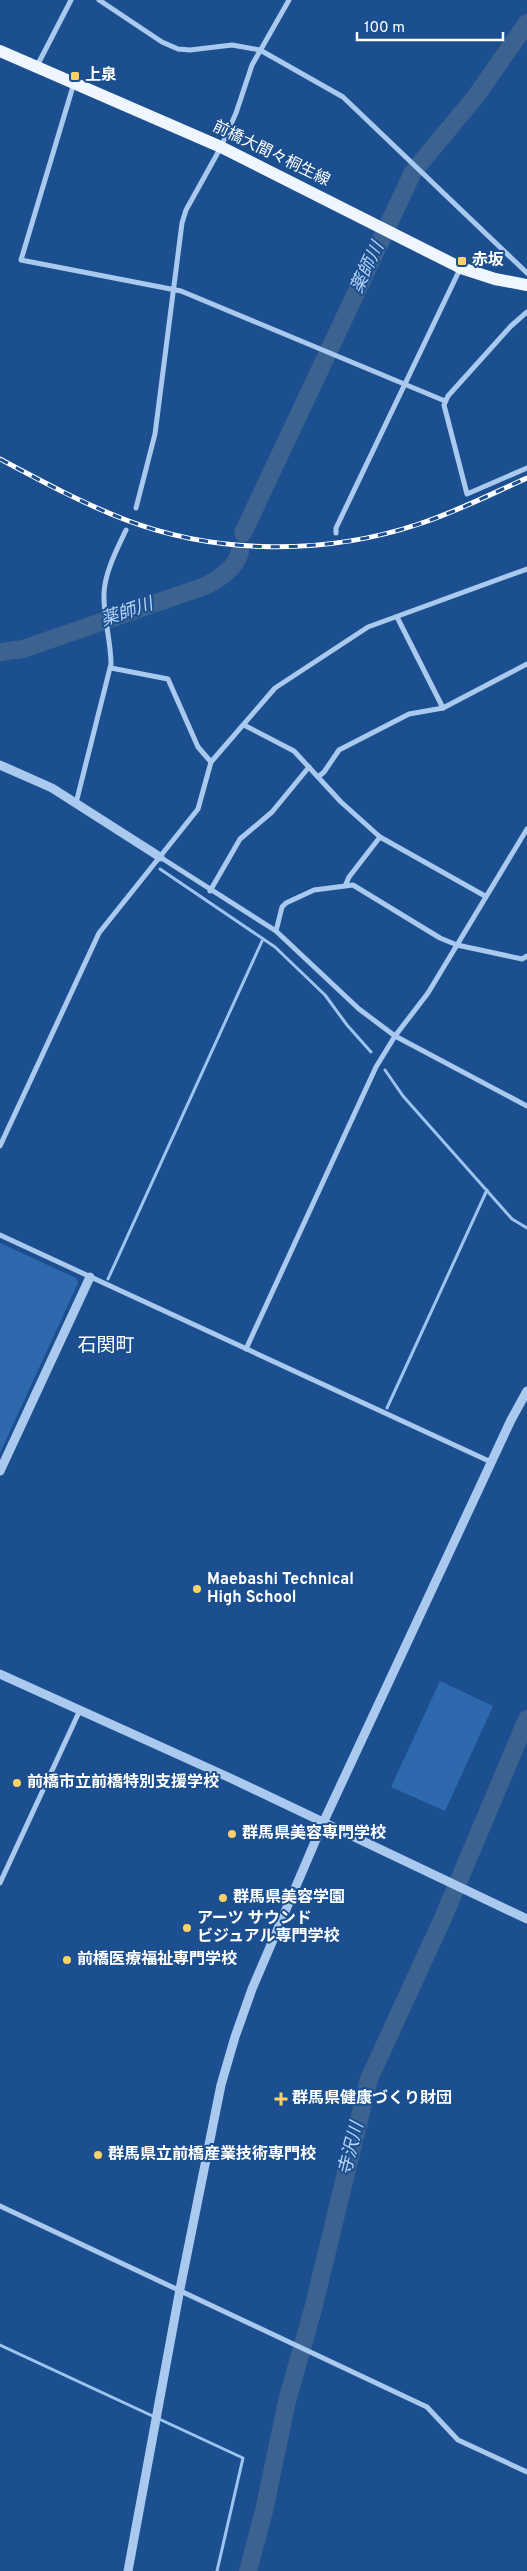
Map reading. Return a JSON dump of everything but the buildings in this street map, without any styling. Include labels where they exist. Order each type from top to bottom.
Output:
[{"type":"main road","name":"前橋大間々桐生線","points":[[0,50],[220,147],[461,268],[495,279],[527,285]]},
{"type":"street","points":[[37,66],[71,0]]},
{"type":"street","points":[[99,0],[154,37],[178,49],[190,50],[232,45],[260,50],[338,94],[356,108],[527,273]]},
{"type":"street","points":[[136,508],[155,434],[184,216],[236,113],[246,79],[260,50],[289,0]]},
{"type":"street","points":[[74,83],[21,260],[173,289],[444,401]]},
{"type":"street","points":[[336,533],[336,528],[461,268]]},
{"type":"street","points":[[444,401],[527,312]]},
{"type":"street","points":[[444,401],[467,494],[527,468]]},
{"type":"street","points":[[76,803],[111,668],[111,645],[104,591],[108,573],[126,530]]},
{"type":"street","points":[[0,1146],[93,943],[198,809],[211,762],[275,688],[368,628],[527,569]]},
{"type":"street","points":[[397,617],[444,708]]},
{"type":"street","points":[[318,776],[324,772],[339,750],[409,714],[444,708],[527,664]]},
{"type":"street","points":[[111,668],[168,679],[198,747],[211,762]]},
{"type":"street","points":[[244,725],[294,750],[342,802],[380,837],[485,896]]},
{"type":"street","points":[[0,765],[76,803],[210,891],[276,931],[359,1008],[395,1036],[527,1106]]},
{"type":"street","points":[[210,891],[240,839],[272,812],[309,767]]},
{"type":"street","points":[[246,1349],[376,1067],[395,1036],[428,993],[527,829]]},
{"type":"street","points":[[346,884],[348,877],[380,837]]},
{"type":"street","points":[[276,931],[280,912],[286,903],[314,890],[346,884],[353,885],[440,938],[457,945],[522,959],[527,956]]},
{"type":"street","points":[[0,1235],[491,1462]]},
{"type":"street","points":[[0,1471],[90,1277]]},
{"type":"street","points":[[128,2571],[180,2289],[221,2085],[235,2037],[252,1989],[323,1823],[491,1462],[527,1391]]},
{"type":"street","points":[[0,1674],[438,1876],[527,1920]]},
{"type":"street","points":[[0,1883],[80,1710]]},
{"type":"street","points":[[0,2206],[180,2289],[427,2407],[458,2440],[527,2472]]},
{"type":"shaded area","points":[[0,1243],[76,1278],[78,1283],[0,1453]]},
{"type":"shaded area","points":[[440,1681],[493,1706],[445,1811],[391,1787]]},
{"type":"waterway","name":"薬師川","points":[[243,533],[413,172],[476,96],[527,23]]},
{"type":"waterway","name":"薬師川","points":[[0,652],[23,649],[205,586],[216,580],[231,567],[240,551]]},
{"type":"waterway","points":[[160,869],[275,947],[325,995],[347,1025],[371,1052]]},
{"type":"waterway","points":[[108,1279],[263,939]]},
{"type":"waterway","points":[[385,1070],[403,1096],[512,1219],[527,1228]]},
{"type":"waterway","points":[[387,1408],[487,1190]]},
{"type":"waterway","name":"寺沢川","points":[[248,2571],[264,2511],[287,2401],[313,2309],[369,2079],[443,1918],[527,1719]]},
{"type":"waterway","points":[[0,2345],[243,2458],[217,2571]]},
{"type":"railway","points":[[0,459],[46,483],[126,520],[198,540],[272,547],[310,546],[383,534],[446,514],[527,478]]},
{"type":"place","name":"上泉","points":[[75,76]]},
{"type":"place","name":"赤坂","points":[[462,261]]},
{"type":"place","name":"Maebashi Technical High School","points":[[197,1589]]},
{"type":"place","name":"前橋市立前橋特別支援学校","points":[[17,1783]]},
{"type":"place","name":"群馬県美容専門学校","points":[[232,1834]]},
{"type":"place","name":"群馬県美容学園","points":[[223,1898]]},
{"type":"place","name":"アーツ サウンド ビジュアル専門学校","points":[[187,1928]]},
{"type":"place","name":"前橋医療福祉専門学校","points":[[67,1960]]},
{"type":"place","name":"群馬県健康づくり財団","points":[[281,2099]]},
{"type":"place","name":"群馬県立前橋産業技術専門校","points":[[98,2155]]},
{"type":"district","name":"石関町","points":[[106,1346]]}]
